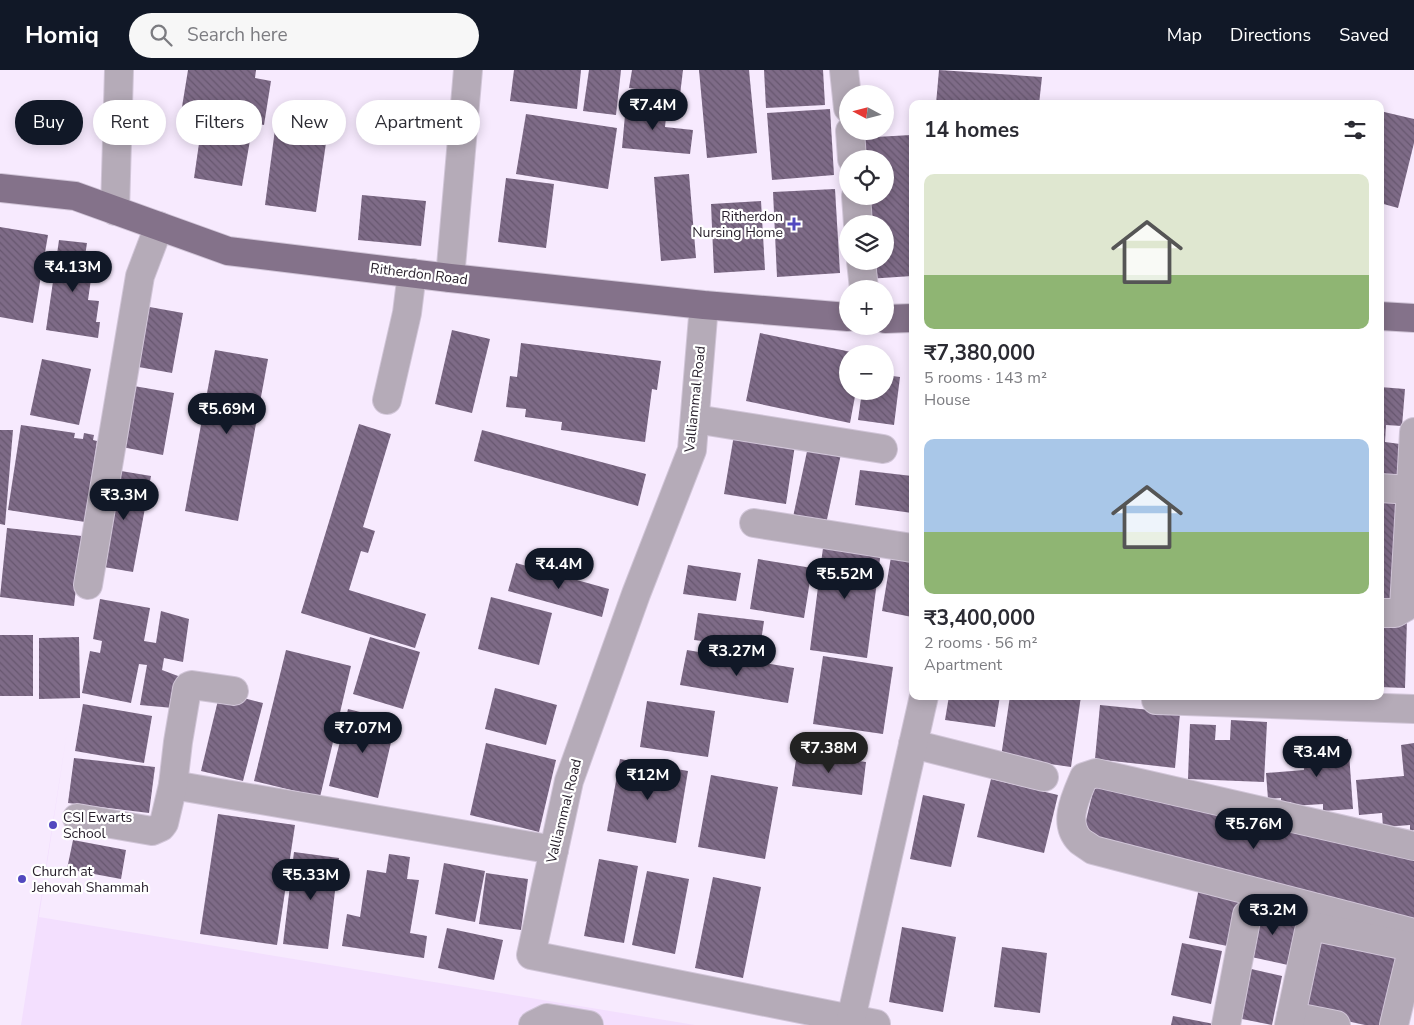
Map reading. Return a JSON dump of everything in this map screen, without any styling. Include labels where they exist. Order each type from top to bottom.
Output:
[{"type":"main road","name":"Ritherdon Road","points":[[0,188],[75,196],[228,251],[412,274],[704,305],[839,316]]},
{"type":"main road","points":[[1384,316],[1414,318]]},
{"type":"main road","points":[[894,318],[909,318]]},
{"type":"street","points":[[115,211],[119,70]]},
{"type":"street","points":[[450,278],[468,70]]},
{"type":"street","points":[[844,70],[846,85]]},
{"type":"street","points":[[88,585],[140,276],[159,226]]},
{"type":"street","points":[[387,400],[407,313],[412,274]]},
{"type":"street","name":"Valliammal Road","points":[[704,305],[692,450],[636,594],[569,781],[531,955],[870,1023]]},
{"type":"street","points":[[695,419],[883,449]]},
{"type":"street","points":[[1384,613],[1395,613],[1404,608],[1414,432]]},
{"type":"street","points":[[1384,488],[1411,490]]},
{"type":"street","points":[[754,523],[909,548]]},
{"type":"street","points":[[77,818],[152,831],[161,827],[164,823],[173,785],[178,742],[186,693],[189,686],[234,691]]},
{"type":"street","points":[[870,1023],[912,744],[923,700]]},
{"type":"street","points":[[1156,700],[1414,709]]},
{"type":"street","points":[[912,744],[1044,777]]},
{"type":"street","points":[[1414,846],[1096,773],[1084,777],[1075,798],[1070,825],[1078,840],[1093,850],[1414,933]]},
{"type":"street","points":[[173,785],[554,850]]},
{"type":"street","points":[[1226,1025],[1247,915]]},
{"type":"street","points":[[1336,1025],[1290,1020],[1311,928],[1316,927],[1412,947],[1394,1025]]},
{"type":"street","points":[[533,1025],[547,1018],[589,1025]]},
{"type":"shaded area","name":"CSI Ewarts School","points":[[67,732],[39,917],[695,1025],[21,1025]]},
{"type":"building","points":[[188,70],[256,70],[255,78],[271,81],[264,125],[262,125],[262,100],[183,100]]},
{"type":"building","points":[[514,70],[581,70],[577,109],[510,101]]},
{"type":"building","points":[[589,70],[621,70],[616,115],[583,111]]},
{"type":"building","points":[[632,70],[683,70],[680,95],[629,88]]},
{"type":"building","points":[[699,70],[749,70],[757,153],[707,158]]},
{"type":"building","points":[[764,70],[823,70],[825,105],[766,108]]},
{"type":"building","points":[[939,70],[1042,77],[1039,100],[936,100]]},
{"type":"building","points":[[626,104],[667,108],[665,127],[693,130],[690,154],[622,148]]},
{"type":"building","points":[[830,109],[834,175],[772,180],[767,113]]},
{"type":"building","points":[[1384,112],[1414,119],[1414,143],[1398,208],[1384,204]]},
{"type":"building","points":[[526,114],[617,128],[608,189],[516,174]]},
{"type":"building","points":[[909,135],[909,276],[867,279],[866,270],[894,270],[894,215],[862,215],[862,205],[894,205],[894,150],[859,150],[858,140],[894,140],[894,136]]},
{"type":"building","points":[[199,145],[249,145],[242,186],[194,178]]},
{"type":"building","points":[[273,145],[326,145],[316,212],[265,205]]},
{"type":"building","points":[[689,174],[696,258],[661,261],[654,177]]},
{"type":"building","points":[[506,178],[554,184],[546,248],[498,242]]},
{"type":"building","points":[[835,189],[840,273],[777,277],[773,192]]},
{"type":"building","points":[[362,195],[426,201],[421,246],[358,240]]},
{"type":"building","points":[[761,201],[765,270],[714,273],[711,204]]},
{"type":"building","points":[[0,227],[48,235],[33,323],[0,317]]},
{"type":"building","points":[[59,240],[87,243],[85,256],[94,258],[88,300],[99,301],[96,322],[100,322],[98,338],[46,330]]},
{"type":"building","points":[[144,306],[183,313],[172,373],[133,366]]},
{"type":"building","points":[[452,330],[490,339],[472,413],[435,404]]},
{"type":"building","points":[[760,333],[839,349],[839,400],[854,400],[850,423],[746,401]]},
{"type":"building","points":[[521,343],[661,361],[657,390],[652,389],[645,442],[561,430],[562,422],[525,417],[526,409],[506,407],[510,376],[517,377]]},
{"type":"building","points":[[215,350],[268,359],[238,521],[185,511]]},
{"type":"building","points":[[42,359],[91,369],[79,425],[30,415]]},
{"type":"building","points":[[894,376],[900,377],[894,425],[858,420],[861,400],[894,400]]},
{"type":"building","points":[[134,386],[174,393],[163,455],[122,447]]},
{"type":"building","points":[[1384,387],[1405,389],[1402,426],[1386,425],[1385,442],[1400,444],[1398,477],[1384,476]]},
{"type":"building","points":[[359,424],[391,434],[363,527],[375,531],[368,553],[361,551],[349,590],[426,614],[415,648],[301,613]]},
{"type":"building","points":[[21,425],[75,433],[74,438],[83,439],[84,433],[94,435],[93,440],[97,441],[85,522],[8,510]]},
{"type":"building","points":[[0,430],[13,430],[5,525],[0,524]]},
{"type":"building","points":[[482,430],[646,474],[638,506],[474,461]]},
{"type":"building","points":[[734,435],[795,445],[786,504],[724,494]]},
{"type":"building","points":[[809,442],[842,449],[826,524],[793,517]]},
{"type":"building","points":[[115,470],[151,476],[133,572],[98,566]]},
{"type":"building","points":[[860,470],[909,476],[909,513],[855,505]]},
{"type":"building","points":[[1384,500],[1401,502],[1392,610],[1384,609]]},
{"type":"building","points":[[7,528],[82,536],[74,606],[0,597]]},
{"type":"building","points":[[824,540],[881,551],[867,658],[810,650]]},
{"type":"building","points":[[892,551],[909,554],[909,616],[882,611]]},
{"type":"building","points":[[758,559],[812,568],[804,618],[750,609]]},
{"type":"building","points":[[516,563],[609,589],[602,617],[508,591]]},
{"type":"building","points":[[688,565],[741,573],[736,601],[683,594]]},
{"type":"building","points":[[491,597],[552,613],[539,665],[478,649]]},
{"type":"building","points":[[100,599],[150,608],[144,641],[156,643],[161,611],[189,619],[183,662],[164,658],[162,670],[178,676],[173,708],[140,705],[147,665],[139,664],[131,703],[82,693],[90,651],[100,653],[102,641],[93,639]]},
{"type":"building","points":[[698,613],[764,621],[760,648],[694,640]]},
{"type":"building","points":[[1384,618],[1407,619],[1405,688],[1384,687]]},
{"type":"building","points":[[0,635],[33,635],[33,696],[0,696]]},
{"type":"building","points":[[79,637],[80,698],[39,699],[39,638]]},
{"type":"building","points":[[370,637],[420,652],[403,709],[353,694]]},
{"type":"building","points":[[286,650],[351,666],[320,797],[254,781]]},
{"type":"building","points":[[687,650],[794,668],[788,703],[680,685]]},
{"type":"building","points":[[823,656],[893,667],[883,734],[813,724]]},
{"type":"building","points":[[495,688],[557,705],[546,745],[485,729]]},
{"type":"building","points":[[220,692],[263,703],[243,781],[201,771]]},
{"type":"building","points":[[948,700],[999,700],[995,727],[945,720]]},
{"type":"building","points":[[1009,700],[1080,700],[1071,767],[1001,757]]},
{"type":"building","points":[[647,701],[715,711],[708,757],[640,747]]},
{"type":"building","points":[[83,704],[152,716],[144,763],[75,751]]},
{"type":"building","points":[[1100,705],[1180,713],[1175,768],[1095,759]]},
{"type":"building","points":[[348,709],[396,721],[378,798],[329,786]]},
{"type":"building","points":[[1231,720],[1267,722],[1264,782],[1188,779],[1190,724],[1216,725],[1215,740],[1230,740]]},
{"type":"building","points":[[1348,739],[1353,809],[1323,811],[1323,804],[1292,806],[1291,802],[1281,803],[1281,798],[1268,799],[1266,773],[1304,770],[1302,742]]},
{"type":"building","points":[[486,743],[556,760],[539,832],[470,815]]},
{"type":"building","points":[[1414,743],[1414,830],[1410,832],[1410,825],[1383,827],[1382,813],[1359,815],[1356,780],[1404,776],[1401,745]]},
{"type":"building","points":[[797,753],[866,762],[862,795],[792,786]]},
{"type":"building","points":[[74,758],[155,767],[149,813],[68,803]]},
{"type":"building","points":[[620,759],[688,771],[676,843],[607,831]]},
{"type":"building","points":[[711,775],[778,787],[765,859],[698,847]]},
{"type":"building","points":[[991,779],[1058,795],[1044,853],[977,837]]},
{"type":"building","points":[[1096,779],[1414,856],[1414,923],[1082,837]]},
{"type":"building","points":[[923,795],[965,804],[951,867],[910,859]]},
{"type":"building","points":[[218,814],[295,825],[277,945],[200,934]]},
{"type":"building","points":[[73,840],[126,850],[121,879],[67,869]]},
{"type":"building","points":[[294,852],[339,858],[328,949],[283,944]]},
{"type":"building","points":[[389,854],[410,857],[407,879],[419,880],[410,933],[427,936],[424,958],[342,946],[347,914],[360,917],[367,870],[386,873]]},
{"type":"building","points":[[599,859],[638,866],[624,943],[584,936]]},
{"type":"building","points":[[444,863],[485,871],[475,922],[435,914]]},
{"type":"building","points":[[647,871],[689,879],[675,954],[632,945]]},
{"type":"building","points":[[486,873],[528,879],[521,930],[479,924]]},
{"type":"building","points":[[713,877],[761,887],[743,978],[695,968]]},
{"type":"building","points":[[1200,883],[1243,893],[1232,947],[1189,938]]},
{"type":"building","points":[[1258,907],[1299,916],[1288,965],[1247,956]]},
{"type":"building","points":[[902,927],[956,937],[943,1012],[889,1002]]},
{"type":"building","points":[[447,928],[503,940],[494,980],[438,968]]},
{"type":"building","points":[[1312,936],[1399,955],[1384,1025],[1365,1025],[1296,1010]]},
{"type":"building","points":[[1182,943],[1222,951],[1211,1004],[1171,995]]},
{"type":"building","points":[[1002,947],[1047,953],[1040,1013],[994,1007]]},
{"type":"building","points":[[1247,968],[1282,976],[1272,1025],[1237,1018]]},
{"type":"building","points":[[1173,1016],[1214,1024],[1214,1025],[1171,1025]]},
{"type":"place","name":"Ritherdon Nursing Home","points":[[794,224]]},
{"type":"place","name":"CSI Ewarts School","points":[[53,825]]},
{"type":"place","name":"Church at Jehovah Shammah","points":[[22,879]]}]
